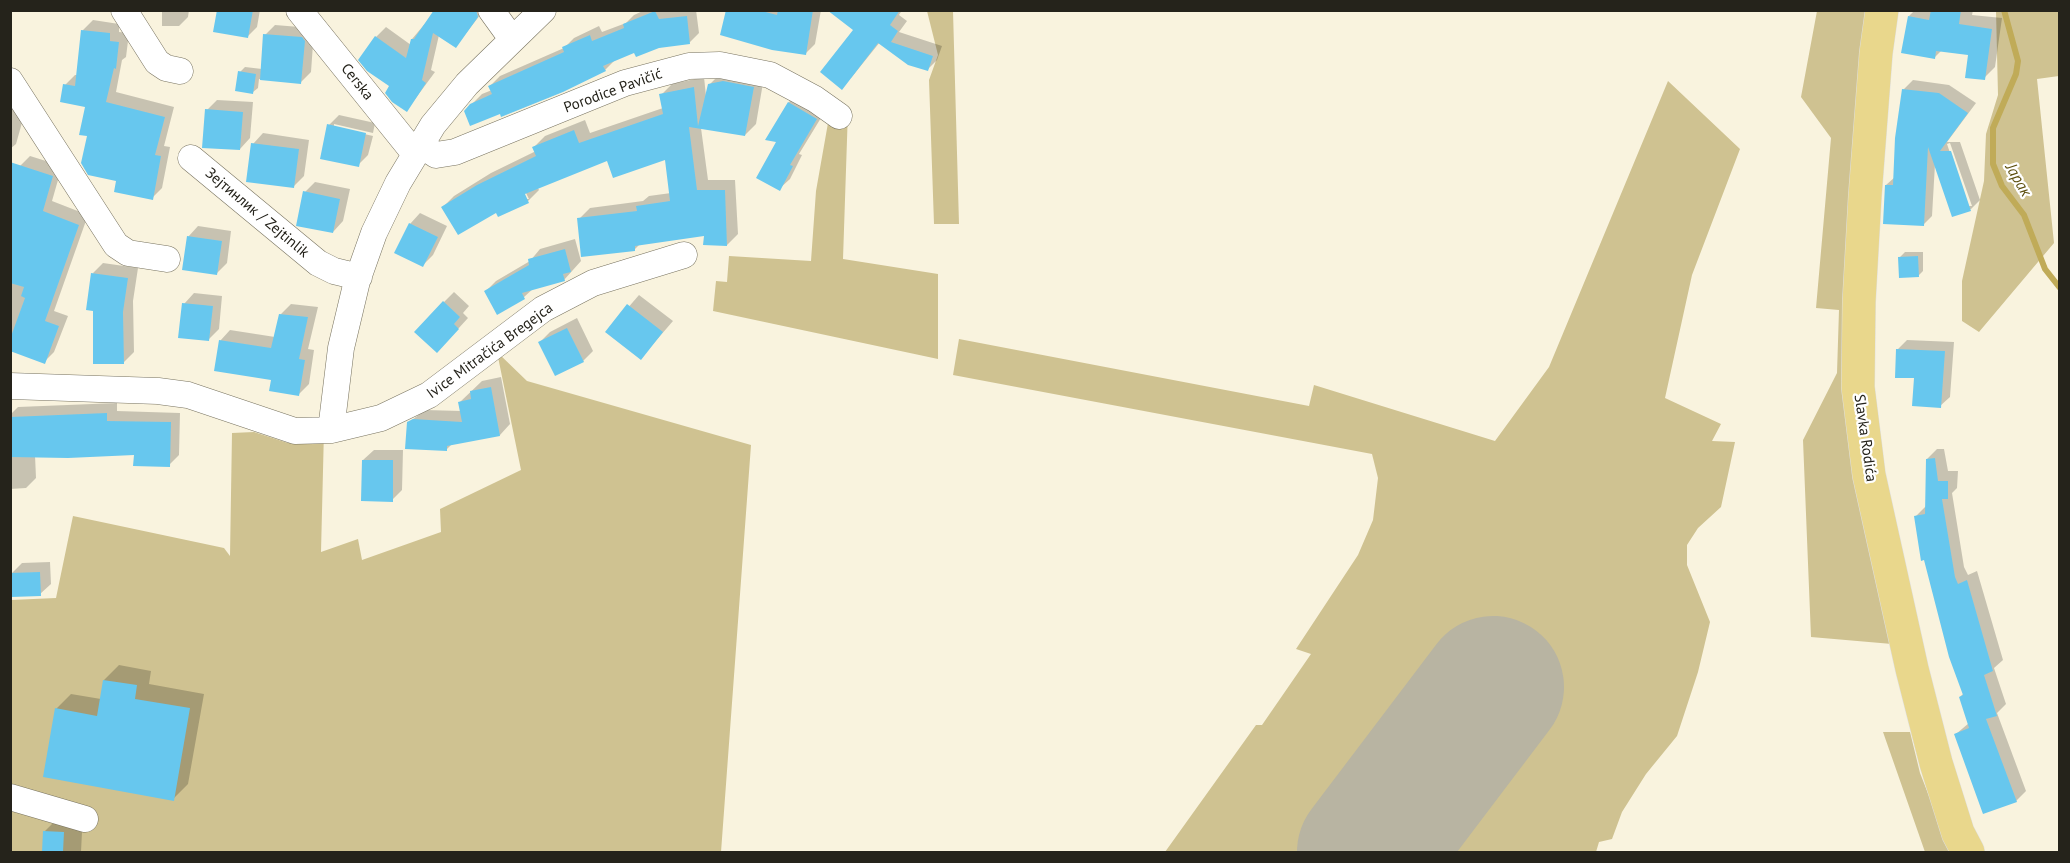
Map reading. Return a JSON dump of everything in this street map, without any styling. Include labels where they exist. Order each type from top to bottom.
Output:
[{"type":"main road","name":"Slavka Rodića","points":[[1882,10],[1876,53],[1865,196],[1859,302],[1858,387],[1869,475],[1912,669],[1936,763],[1958,833],[1968,852]]},
{"type":"street","points":[[124,10],[157,62],[166,68],[180,71]]},
{"type":"street","name":"Cerska","points":[[299,10],[418,150]]},
{"type":"street","points":[[491,10],[512,39]]},
{"type":"street","points":[[331,430],[341,348],[359,277],[374,233],[433,125],[472,78],[543,10]]},
{"type":"street","name":"Porodice Pavičić","points":[[418,150],[436,155],[454,152],[625,83],[690,66],[720,65],[770,75],[798,88],[839,116]]},
{"type":"street","points":[[10,81],[116,245],[128,253],[167,259]]},
{"type":"street","name":"Зејтинлик / Zejtinlik","points":[[191,158],[310,258],[334,271],[359,277]]},
{"type":"street","name":"Ivice Mitračića Bregejca","points":[[10,386],[158,391],[188,395],[295,431],[331,430],[381,418],[429,396],[543,309],[593,283],[684,255]]},
{"type":"street","points":[[10,797],[85,819]]},
{"type":"shaded area","points":[[927,11],[953,11],[959,224],[934,224],[929,80],[938,55]]},
{"type":"shaded area","points":[[1817,11],[1870,11],[1853,168],[1892,644],[1811,637],[1803,440],[1837,373],[1839,310],[1816,308],[1831,138],[1801,97]]},
{"type":"shaded area","points":[[1996,11],[2059,11],[2059,76],[2037,79],[2054,243],[1979,332],[1962,321],[1962,281],[1984,181],[1986,134],[1998,95]]},
{"type":"shaded area","points":[[1668,81],[1740,149],[1692,275],[1665,398],[1721,424],[1712,441],[1735,442],[1721,507],[1698,528],[1687,545],[1687,565],[1710,622],[1698,672],[1677,736],[1646,774],[1622,812],[1612,839],[1599,842],[1596,852],[1165,852],[1256,725],[1262,725],[1311,654],[1296,649],[1358,555],[1373,520],[1378,478],[1372,454],[953,375],[959,339],[1309,406],[1314,385],[1495,441],[1549,367]]},
{"type":"shaded area","points":[[848,110],[843,259],[938,274],[938,359],[713,311],[716,281],[727,282],[729,256],[811,261],[816,191],[828,123]]},
{"type":"shaded area","points":[[497,352],[527,381],[751,445],[721,852],[11,852],[11,600],[56,598],[73,516],[224,548],[230,556],[232,433],[254,432],[288,443],[306,440],[324,430],[321,552],[358,539],[362,560],[441,532],[440,509],[521,470]]},
{"type":"shaded area","points":[[1883,732],[1910,732],[1920,773],[1951,852],[1925,852]]},
{"type":"building","points":[[217,10],[253,10],[248,38],[213,32]]},
{"type":"building","points":[[434,10],[476,10],[478,17],[456,48],[433,33],[422,80],[426,83],[407,112],[392,102],[385,93],[389,86],[367,71],[358,60],[375,36],[406,58],[411,39],[414,39]]},
{"type":"building","points":[[726,10],[758,10],[777,15],[778,10],[813,10],[806,55],[772,50],[720,35]]},
{"type":"building","points":[[827,10],[900,10],[890,25],[898,31],[891,42],[933,56],[928,71],[908,65],[878,43],[842,90],[820,72],[853,30]]},
{"type":"building","points":[[1931,10],[1961,10],[1959,24],[1992,29],[1985,80],[1965,78],[1968,55],[1936,51],[1935,59],[1901,53],[1908,16],[1929,20]]},
{"type":"building","points":[[655,11],[659,19],[687,16],[690,44],[659,48],[636,57],[634,53],[603,66],[606,71],[563,92],[501,117],[500,114],[470,126],[464,111],[470,104],[492,94],[488,86],[564,52],[562,47],[590,35],[592,41],[624,28],[623,24]]},
{"type":"building","points":[[81,30],[110,33],[110,41],[119,42],[116,69],[114,68],[106,102],[165,117],[155,155],[161,156],[153,200],[114,192],[116,181],[88,175],[81,163],[87,136],[79,135],[85,107],[60,102],[63,84],[75,86]]},
{"type":"building","points":[[263,34],[302,37],[305,41],[301,84],[260,80]]},
{"type":"building","points":[[238,71],[256,74],[253,94],[235,91]]},
{"type":"building","points":[[723,81],[754,87],[745,136],[689,127],[697,190],[725,190],[727,246],[703,245],[704,236],[635,246],[635,251],[581,257],[577,218],[637,211],[636,206],[670,201],[665,160],[613,178],[607,161],[525,194],[529,203],[498,217],[496,213],[458,235],[441,207],[477,185],[536,156],[532,147],[574,130],[579,143],[663,114],[659,94],[694,87],[698,126],[708,84]]},
{"type":"building","points":[[1902,89],[1939,93],[1968,113],[1940,151],[1951,151],[1971,211],[1952,217],[1928,147],[1924,226],[1883,224],[1885,185],[1893,185],[1895,138]]},
{"type":"building","points":[[788,102],[817,119],[790,165],[793,166],[780,191],[756,178],[776,142],[765,140]]},
{"type":"building","points":[[205,109],[243,112],[240,150],[202,148]]},
{"type":"building","points":[[327,124],[366,133],[359,167],[320,159]]},
{"type":"building","points":[[251,143],[299,149],[294,188],[246,182]]},
{"type":"building","points":[[10,162],[53,176],[43,211],[79,225],[45,321],[59,326],[45,364],[10,351],[10,339],[25,298],[21,296],[24,287],[10,283]]},
{"type":"building","points":[[303,191],[340,199],[333,233],[296,226]]},
{"type":"building","points":[[409,223],[438,237],[423,267],[394,253]]},
{"type":"building","points":[[187,236],[222,241],[217,275],[182,270]]},
{"type":"building","points":[[565,249],[571,272],[563,274],[565,281],[522,293],[525,299],[497,315],[484,291],[529,265],[528,259]]},
{"type":"building","points":[[1918,256],[1919,277],[1899,278],[1898,257]]},
{"type":"building","points":[[91,273],[128,278],[123,312],[124,364],[93,364],[93,311],[86,310]]},
{"type":"building","points":[[443,301],[460,317],[454,324],[459,329],[437,353],[414,332]]},
{"type":"building","points":[[182,303],[213,306],[209,341],[178,338]]},
{"type":"building","points":[[627,304],[663,332],[641,360],[605,332]]},
{"type":"building","points":[[279,314],[308,317],[299,359],[305,360],[299,396],[269,391],[271,380],[214,371],[219,340],[271,348]]},
{"type":"building","points":[[567,328],[584,362],[555,376],[538,342]]},
{"type":"building","points":[[1896,349],[1945,351],[1941,408],[1912,406],[1914,378],[1895,378]]},
{"type":"building","points":[[491,387],[500,436],[447,446],[447,451],[405,449],[407,422],[413,419],[462,422],[458,402],[471,399],[470,391]]},
{"type":"building","points":[[107,413],[107,421],[171,422],[170,467],[133,466],[134,455],[68,458],[10,457],[10,417]]},
{"type":"building","points":[[1935,458],[1938,481],[1948,481],[1948,499],[1942,499],[1955,577],[1958,584],[1967,580],[1993,671],[1984,675],[1997,716],[1986,719],[2017,802],[1983,814],[1954,734],[1969,728],[1959,697],[1963,695],[1949,657],[1924,560],[1921,561],[1914,516],[1925,514],[1926,459]]},
{"type":"building","points":[[362,460],[393,460],[393,502],[361,501]]},
{"type":"building","points":[[40,572],[41,596],[11,597],[10,573]]},
{"type":"building","points":[[103,680],[137,685],[135,699],[190,708],[174,801],[43,777],[55,708],[97,716]]},
{"type":"building","points":[[43,831],[64,832],[63,852],[42,852]]},
{"type":"waterway","name":"Јарак","points":[[2004,10],[2018,61],[2016,74],[1993,128],[1993,164],[2002,186],[2024,215],[2045,269],[2060,288]]},
{"type":"runway","points":[[1368,852],[1493,687]]}]
